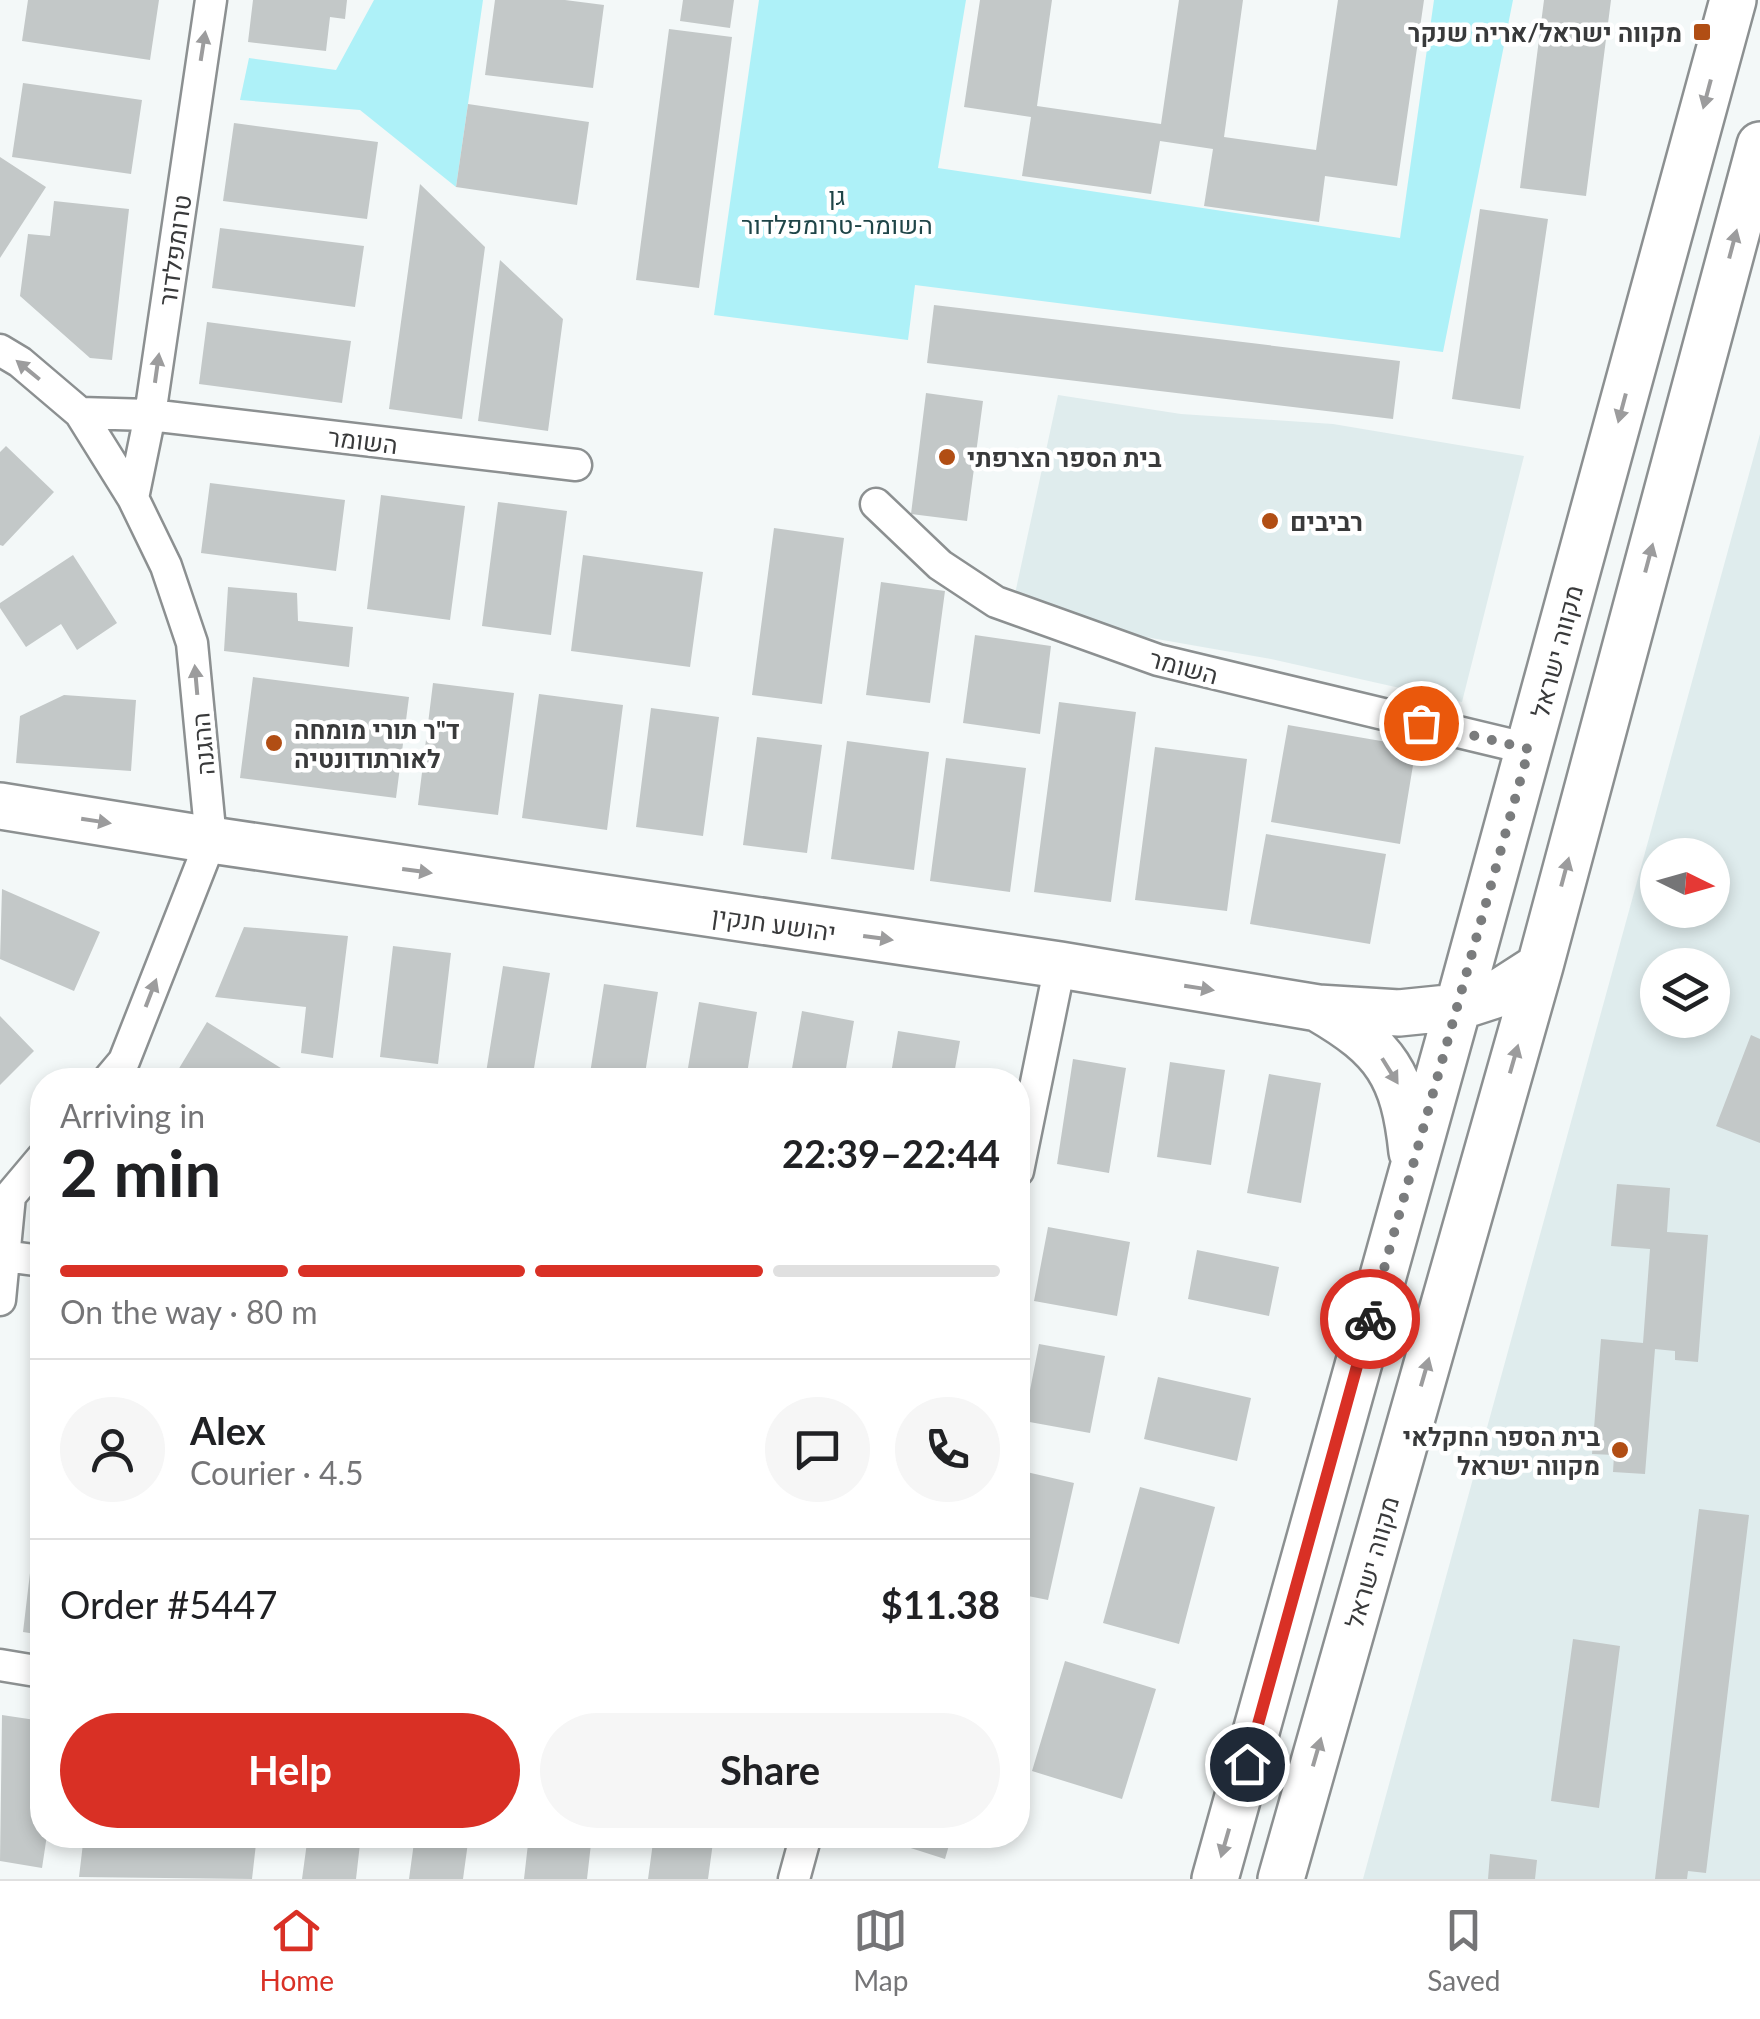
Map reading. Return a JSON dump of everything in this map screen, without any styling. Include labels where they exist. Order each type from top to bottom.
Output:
[{"type":"main road","name":"מקווה ישראל","points":[[1215,1879],[1733,0]]},
{"type":"main road","name":"מקווה ישראל","points":[[1281,1879],[1540,966],[1760,145]]},
{"type":"main road","name":"יהושע חנקין","points":[[0,806],[1318,1008],[1398,1013],[1458,1008],[1495,994],[1540,966]]},
{"type":"main road","points":[[1318,1008],[1366,1039],[1388,1064],[1402,1091],[1413,1165]]},
{"type":"street","name":"טרומפלדור","points":[[133,498],[150,415],[211,0]]},
{"type":"street","name":"ההגנה","points":[[0,350],[80,413],[133,498],[166,566],[192,644],[211,840],[118,1068]]},
{"type":"street","points":[[80,413],[150,415]]},
{"type":"street","name":"השומר","points":[[150,415],[576,465]]},
{"type":"street","name":"השומר","points":[[876,504],[940,565],[996,602],[1158,660],[1529,749]]},
{"type":"street","points":[[1030,1112],[1060,966]]},
{"type":"street","points":[[0,1300],[5,1199],[30,1171]]},
{"type":"street","points":[[4,1256],[30,1260]]},
{"type":"street","points":[[0,1665],[30,1670]]},
{"type":"street","points":[[794,1879],[802,1848]]},
{"type":"shaded area","name":"רביבים","points":[[1058,395],[1181,414],[1333,424],[1524,456],[1462,702],[1271,659],[1134,635],[1015,594]]},
{"type":"shaded area","name":"בית הספר החקלאי מקווה ישראל","points":[[1760,434],[1760,1879],[1363,1879],[1640,871],[1640,928],[1730,928],[1730,838],[1649,838]]},
{"type":"green space","points":[[374,0],[483,0],[456,187],[360,110],[240,100],[249,58],[336,70]]},
{"type":"green space","name":"גן השומר-טרומפלדור","points":[[759,0],[966,0],[938,168],[1400,238],[1434,0],[1513,0],[1443,352],[915,285],[908,340],[714,315]]},
{"type":"building","points":[[28,0],[159,0],[150,60],[22,41]]},
{"type":"building","points":[[253,0],[347,0],[345,19],[330,17],[326,51],[248,42]]},
{"type":"building","points":[[495,0],[565,0],[604,5],[593,88],[485,75]]},
{"type":"building","points":[[683,0],[734,0],[730,28],[680,21]]},
{"type":"building","points":[[980,0],[1052,0],[1037,106],[1161,124],[1179,0],[1243,0],[1224,137],[1316,150],[1338,0],[1424,0],[1397,186],[1325,176],[1319,222],[1204,206],[1213,149],[1160,141],[1151,194],[1022,176],[1031,117],[964,107]]},
{"type":"building","points":[[1544,0],[1611,0],[1586,196],[1520,188]]},
{"type":"building","points":[[669,29],[732,37],[699,288],[636,280]]},
{"type":"building","points":[[23,83],[142,100],[131,174],[12,157]]},
{"type":"building","points":[[468,104],[589,122],[577,205],[456,187]]},
{"type":"building","points":[[234,123],[378,142],[367,219],[223,201]]},
{"type":"building","points":[[0,157],[46,187],[0,258]]},
{"type":"building","points":[[420,184],[485,247],[462,419],[389,409]]},
{"type":"building","points":[[54,201],[129,209],[112,360],[90,358],[20,296],[28,234],[50,236]]},
{"type":"building","points":[[1480,209],[1548,219],[1520,409],[1452,399]]},
{"type":"building","points":[[220,228],[364,246],[355,307],[212,288]]},
{"type":"building","points":[[500,260],[563,319],[548,431],[478,421]]},
{"type":"building","points":[[934,305],[1400,361],[1393,419],[927,363]]},
{"type":"building","points":[[207,322],[351,341],[342,403],[199,384]]},
{"type":"building","name":"בית הספר הצרפתי","points":[[926,393],[983,401],[967,521],[911,514]]},
{"type":"building","points":[[6,446],[54,492],[3,546],[0,452]]},
{"type":"building","points":[[210,483],[345,500],[336,571],[201,553]]},
{"type":"building","points":[[381,495],[465,506],[450,620],[367,609]]},
{"type":"building","points":[[498,502],[567,511],[551,635],[482,626]]},
{"type":"building","points":[[774,528],[844,538],[822,704],[752,695]]},
{"type":"building","points":[[73,555],[117,623],[77,650],[61,624],[26,647],[0,603]]},
{"type":"building","points":[[583,555],[703,572],[690,667],[571,651]]},
{"type":"building","points":[[881,582],[945,591],[930,703],[866,695]]},
{"type":"building","points":[[228,587],[297,593],[298,621],[353,627],[349,667],[224,651]]},
{"type":"building","points":[[975,635],[1051,646],[1040,734],[963,723]]},
{"type":"building","points":[[253,677],[409,697],[396,798],[240,778]]},
{"type":"building","points":[[433,683],[514,693],[498,815],[418,805]]},
{"type":"building","points":[[539,694],[623,705],[607,830],[522,818]]},
{"type":"building","points":[[64,695],[136,700],[131,771],[16,763],[20,716]]},
{"type":"building","points":[[1059,702],[1136,712],[1111,902],[1034,892]]},
{"type":"building","points":[[651,708],[719,717],[703,836],[636,827]]},
{"type":"building","points":[[1288,725],[1416,747],[1400,844],[1271,822]]},
{"type":"building","points":[[757,737],[822,745],[807,853],[743,845]]},
{"type":"building","points":[[847,741],[929,752],[914,870],[831,859]]},
{"type":"building","points":[[1155,747],[1247,759],[1227,911],[1135,900]]},
{"type":"building","points":[[946,758],[1026,768],[1010,892],[930,881]]},
{"type":"building","points":[[1266,834],[1386,854],[1370,944],[1250,924]]},
{"type":"building","points":[[2,889],[100,932],[74,991],[0,959]]},
{"type":"building","points":[[244,927],[348,936],[333,1058],[301,1053],[306,1007],[215,997]]},
{"type":"building","points":[[393,946],[451,953],[438,1064],[380,1057]]},
{"type":"building","points":[[503,966],[550,973],[534,1068],[487,1068]]},
{"type":"building","points":[[604,984],[658,992],[646,1068],[591,1068]]},
{"type":"building","points":[[699,1002],[757,1012],[748,1068],[688,1068]]},
{"type":"building","points":[[802,1011],[854,1021],[846,1068],[792,1068]]},
{"type":"building","points":[[0,1016],[34,1051],[0,1085]]},
{"type":"building","points":[[207,1022],[281,1068],[179,1068]]},
{"type":"building","points":[[898,1031],[960,1041],[955,1068],[892,1068]]},
{"type":"building","points":[[1751,1035],[1760,1039],[1760,1143],[1716,1126]]},
{"type":"building","points":[[1073,1059],[1126,1068],[1109,1173],[1057,1164]]},
{"type":"building","points":[[1170,1062],[1225,1070],[1211,1165],[1157,1157]]},
{"type":"building","points":[[1269,1074],[1321,1083],[1301,1203],[1247,1193]]},
{"type":"building","points":[[1617,1184],[1670,1188],[1667,1232],[1708,1235],[1698,1362],[1675,1360],[1675,1351],[1655,1349],[1645,1474],[1613,1472],[1614,1455],[1592,1454],[1601,1339],[1643,1343],[1650,1249],[1611,1246]]},
{"type":"building","points":[[1048,1227],[1130,1242],[1117,1316],[1034,1301]]},
{"type":"building","points":[[1197,1250],[1279,1267],[1269,1316],[1188,1299]]},
{"type":"building","points":[[1039,1344],[1105,1356],[1090,1433],[1030,1422],[1030,1390]]},
{"type":"building","points":[[1158,1377],[1251,1398],[1237,1461],[1144,1439]]},
{"type":"building","points":[[1030,1473],[1074,1483],[1048,1600],[1030,1596]]},
{"type":"building","points":[[1140,1487],[1215,1507],[1179,1644],[1103,1623]]},
{"type":"building","points":[[1699,1509],[1749,1515],[1706,1873],[1688,1871],[1687,1879],[1655,1879]]},
{"type":"building","points":[[30,1573],[30,1633],[23,1632]]},
{"type":"building","points":[[1573,1639],[1620,1646],[1599,1808],[1551,1801]]},
{"type":"building","points":[[1065,1661],[1156,1689],[1122,1799],[1032,1771]]},
{"type":"building","points":[[2,1715],[30,1719],[30,1848],[45,1848],[42,1868],[0,1861]]},
{"type":"building","points":[[82,1848],[256,1848],[252,1879],[79,1877]]},
{"type":"building","points":[[306,1848],[360,1848],[356,1879],[302,1879]]},
{"type":"building","points":[[413,1848],[467,1848],[463,1879],[409,1879]]},
{"type":"building","points":[[528,1848],[591,1848],[587,1879],[524,1879]]},
{"type":"building","points":[[652,1848],[712,1848],[708,1879],[648,1879]]},
{"type":"building","points":[[911,1848],[948,1848],[945,1859]]},
{"type":"building","points":[[1490,1854],[1537,1860],[1535,1879],[1488,1879]]},
{"type":"way so far","points":[[1370,1319],[1529,749],[1421,723]]},
{"type":"place","name":"מקווה ישראל/אריה שנקר","points":[[1702,32]]},
{"type":"place","name":"בית הספר הצרפתי","points":[[947,457]]},
{"type":"place","name":"רביבים","points":[[1270,521]]},
{"type":"place","name":"ד\"ר תורי מומחה לאורתודונטיה","points":[[274,743]]},
{"type":"place","name":"בית הספר החקלאי מקווה ישראל","points":[[1620,1450]]},
{"type":"route","points":[[1247,1764],[1370,1319]]}]
